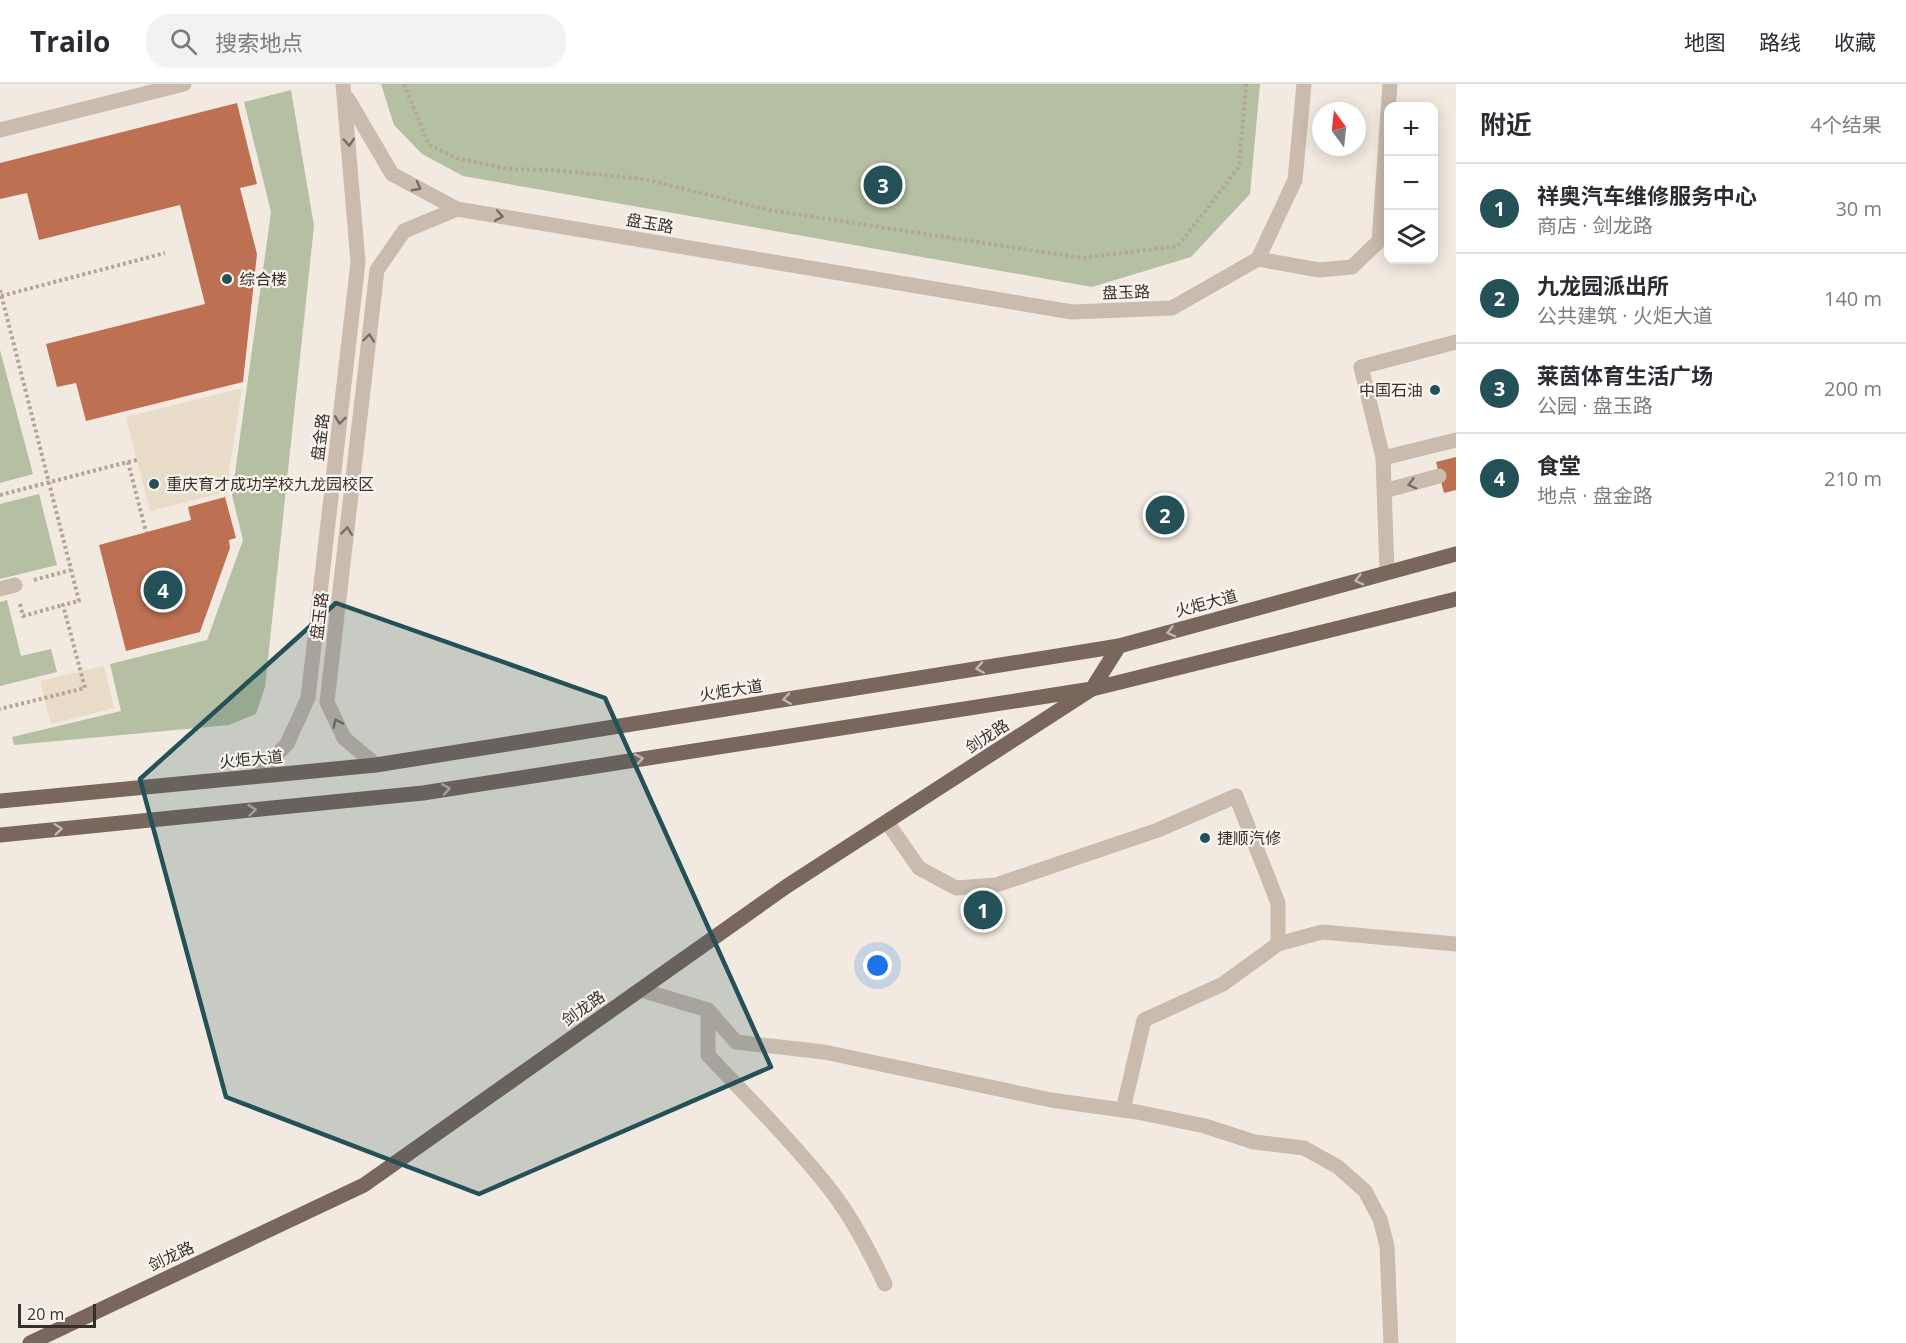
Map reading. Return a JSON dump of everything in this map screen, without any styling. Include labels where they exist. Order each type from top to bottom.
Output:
[{"type":"main road","name":"火炬大道","points":[[0,801],[376,765],[1119,646],[1456,554]]},
{"type":"main road","points":[[0,835],[423,793],[1092,689],[1439,602],[1456,600]]},
{"type":"main road","name":"剑龙路","points":[[30,1343],[364,1185],[787,886],[1092,689],[1119,646]]},
{"type":"street","points":[[0,130],[184,84]]},
{"type":"street","points":[[1304,84],[1295,180],[1258,259],[1319,270],[1352,267],[1379,242],[1390,84]]},
{"type":"street","points":[[344,89],[392,174],[457,209]]},
{"type":"street","name":"盘金路","points":[[254,777],[287,744],[308,698],[358,262],[344,89]]},
{"type":"street","name":"盘玉路","points":[[376,765],[344,738],[327,702],[377,270],[404,231],[457,209],[1072,312],[1172,308],[1258,259]]},
{"type":"street","points":[[1387,573],[1383,458],[1361,367],[1456,342]]},
{"type":"street","points":[[1383,458],[1456,440]]},
{"type":"street","points":[[1384,491],[1439,476]]},
{"type":"street","points":[[887,822],[919,868],[956,888],[996,885],[1158,830],[1236,796],[1278,903],[1278,944]]},
{"type":"street","points":[[1123,1110],[1144,1020],[1223,984],[1278,944],[1322,932],[1456,944]]},
{"type":"street","points":[[640,990],[708,1010],[736,1042],[825,1052],[1051,1100],[1123,1110],[1205,1126],[1254,1142],[1304,1148],[1338,1167],[1365,1191],[1380,1219],[1387,1246],[1391,1343]]},
{"type":"street","points":[[708,1010],[708,1055],[788,1139],[831,1190],[867,1248],[885,1284]]},
{"type":"path","points":[[404,84],[429,145],[457,158],[508,169],[552,170],[644,179],[769,210],[1082,258],[1178,246],[1239,167],[1246,84]]},
{"type":"path","points":[[1,296],[165,253]]},
{"type":"path","points":[[0,290],[79,601],[23,616],[7,587],[71,570]]},
{"type":"path","points":[[0,495],[137,460]]},
{"type":"path","points":[[128,462],[146,532]]},
{"type":"path","points":[[0,709],[85,688],[63,605]]},
{"type":"highlighted area","points":[[336,603],[605,698],[771,1067],[479,1194],[226,1097],[140,779]]},
{"type":"green space","points":[[381,84],[1260,84],[1250,194],[1191,257],[1092,287],[463,176],[422,154],[394,125]]},
{"type":"green space","points":[[291,90],[314,226],[265,687],[256,714],[229,725],[14,745],[12,737],[121,711],[110,664],[207,640],[243,540],[232,495],[271,212],[244,102]]},
{"type":"green space","points":[[0,350],[33,474],[0,483]]},
{"type":"green space","points":[[39,494],[57,565],[0,579],[0,504]]},
{"type":"green space","points":[[7,600],[21,656],[51,649],[57,672],[0,686],[0,602]]},
{"type":"shaded area","points":[[242,388],[226,492],[150,511],[126,417]]},
{"type":"shaded area","points":[[104,666],[114,708],[51,724],[40,681]]},
{"type":"building","name":"综合楼","points":[[237,103],[257,184],[240,188],[257,254],[243,382],[86,421],[76,383],[57,387],[46,344],[205,304],[180,205],[39,240],[27,193],[0,199],[0,163]]},
{"type":"building","points":[[1456,457],[1456,490],[1444,493],[1436,462]]},
{"type":"building","points":[[225,497],[236,538],[229,540],[230,548],[200,632],[126,651],[99,545],[191,520],[188,507]]},
{"type":"place","name":"莱茵体育生活广场","points":[[883,185]]},
{"type":"place","name":"综合楼","points":[[227,279]]},
{"type":"place","name":"中国石油","points":[[1435,390]]},
{"type":"place","name":"重庆育才成功学校九龙园校区","points":[[154,484]]},
{"type":"place","name":"九龙园派出所","points":[[1165,515]]},
{"type":"place","name":"食堂","points":[[163,590]]},
{"type":"place","name":"捷顺汽修","points":[[1205,838]]},
{"type":"place","name":"祥奥汽车维修服务中心","points":[[983,910]]}]
